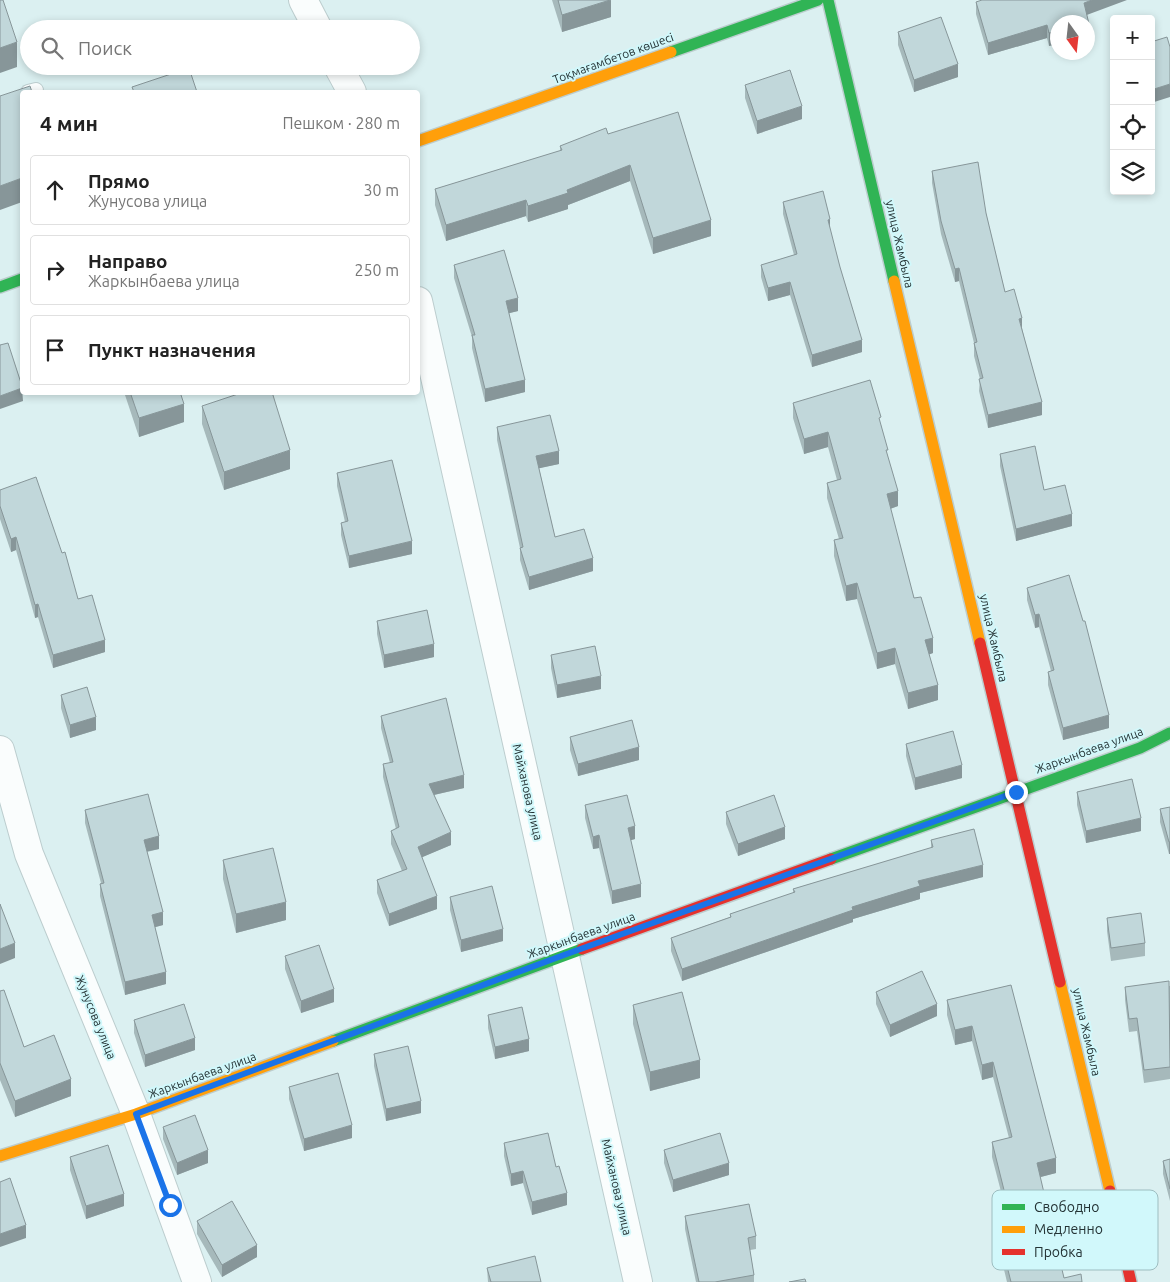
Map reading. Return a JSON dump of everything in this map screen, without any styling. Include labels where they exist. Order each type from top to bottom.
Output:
[{"type":"street","points":[[303,0],[313,20]]},
{"type":"street","name":"Тоқмағамбетов көшесі","points":[[420,141],[818,0]]},
{"type":"street","name":"улица Жамбыла","points":[[828,0],[1109,1190]]},
{"type":"street","points":[[343,75],[351,90]]},
{"type":"street","points":[[0,287],[20,280]]},
{"type":"street","name":"Майханова улица","points":[[420,310],[638,1282]]},
{"type":"street","name":"Жаркынбаева улица","points":[[0,1156],[136,1114],[564,955],[1140,748],[1170,733]]},
{"type":"street","name":"Жунусова улица","points":[[0,750],[29,854],[136,1114],[197,1282]]},
{"type":"building","points":[[0,0],[3,0],[17,42],[0,48]]},
{"type":"building","points":[[558,0],[610,0],[562,15]]},
{"type":"building","points":[[982,0],[1092,0],[1084,3],[1087,15],[1050,15],[1050,33],[1047,25],[988,43],[976,2]]},
{"type":"building","points":[[941,17],[958,64],[914,80],[898,32]]},
{"type":"building","points":[[1167,37],[1170,47],[1170,84],[1155,89],[1155,60],[1155,41]]},
{"type":"building","points":[[790,70],[802,106],[757,121],[745,85]]},
{"type":"building","points":[[168,75],[191,75],[196,90],[133,90],[132,87]]},
{"type":"building","points":[[30,86],[31,90],[20,90],[20,179],[0,186],[0,96]]},
{"type":"building","points":[[678,112],[711,220],[653,238],[630,165],[567,190],[568,193],[528,206],[526,200],[446,225],[435,189],[562,150],[560,146],[606,128],[608,134]]},
{"type":"building","points":[[978,162],[986,213],[1005,292],[1014,289],[1022,318],[1019,319],[1042,402],[988,415],[979,379],[983,378],[974,343],[977,342],[959,268],[955,269],[941,221],[932,171]]},
{"type":"building","points":[[823,191],[840,267],[862,340],[812,355],[790,282],[768,288],[761,265],[797,254],[783,202]]},
{"type":"building","points":[[504,250],[518,298],[506,301],[525,380],[485,389],[472,335],[475,335],[454,265]]},
{"type":"building","points":[[8,343],[20,380],[20,389],[0,396],[0,345]]},
{"type":"building","points":[[870,380],[881,417],[879,418],[888,450],[886,450],[898,491],[887,494],[914,598],[921,597],[933,638],[925,640],[938,685],[908,693],[895,648],[877,653],[857,583],[846,586],[834,540],[843,538],[827,483],[841,479],[828,432],[804,439],[793,403]]},
{"type":"building","points":[[131,395],[181,395],[184,404],[139,418]]},
{"type":"building","points":[[235,395],[273,395],[290,450],[224,472],[202,406]]},
{"type":"building","points":[[550,415],[559,451],[536,456],[555,537],[584,529],[593,558],[529,577],[520,548],[523,547],[497,427]]},
{"type":"building","points":[[1035,446],[1044,490],[1065,485],[1072,514],[1016,529],[1000,454]]},
{"type":"building","points":[[392,460],[412,541],[349,556],[341,523],[348,521],[337,473]]},
{"type":"building","points":[[36,477],[62,553],[65,552],[78,599],[92,595],[105,640],[53,655],[38,604],[35,605],[16,537],[11,539],[0,506],[0,490]]},
{"type":"building","points":[[1069,575],[1083,621],[1085,621],[1109,715],[1063,728],[1048,672],[1054,670],[1039,614],[1035,615],[1027,588]]},
{"type":"building","points":[[427,610],[434,644],[384,655],[377,621]]},
{"type":"building","points":[[595,646],[601,676],[557,685],[551,655]]},
{"type":"building","points":[[87,687],[96,717],[70,725],[61,695]]},
{"type":"building","points":[[446,698],[464,775],[429,784],[451,832],[418,847],[437,896],[389,914],[377,880],[407,869],[391,831],[399,827],[383,764],[393,762],[381,716]]},
{"type":"building","points":[[632,720],[639,747],[578,764],[570,737]]},
{"type":"building","points":[[953,731],[962,765],[915,778],[906,744]]},
{"type":"building","points":[[1132,779],[1141,818],[1086,831],[1077,792]]},
{"type":"building","points":[[148,794],[159,836],[144,840],[163,912],[152,915],[166,972],[125,982],[100,884],[104,883],[85,810]]},
{"type":"building","points":[[627,795],[635,826],[628,828],[641,884],[612,891],[599,835],[593,837],[585,805]]},
{"type":"building","points":[[774,795],[785,827],[738,844],[726,812]]},
{"type":"building","points":[[1170,807],[1170,842],[1169,842],[1160,809]]},
{"type":"building","points":[[974,829],[983,865],[918,881],[920,886],[852,907],[853,910],[682,969],[671,938],[731,917],[730,914],[795,892],[793,889],[933,847],[931,840]]},
{"type":"building","points":[[273,848],[286,902],[236,914],[223,860]]},
{"type":"building","points":[[492,886],[503,929],[461,940],[450,897]]},
{"type":"building","points":[[0,904],[15,943],[0,949]]},
{"type":"building","points":[[1141,913],[1145,943],[1111,948],[1107,918]]},
{"type":"building","points":[[319,945],[334,989],[301,1001],[285,956]]},
{"type":"building","points":[[922,971],[937,1004],[890,1025],[876,992]]},
{"type":"building","points":[[1169,981],[1170,1067],[1144,1070],[1137,1018],[1129,1019],[1125,987]]},
{"type":"building","points":[[1011,985],[1056,1158],[1037,1163],[1043,1190],[1004,1190],[992,1142],[1012,1137],[993,1062],[982,1065],[972,1026],[955,1030],[947,1000]]},
{"type":"building","points":[[4,990],[24,1047],[54,1035],[71,1079],[15,1101],[0,1063],[0,991]]},
{"type":"building","points":[[682,992],[700,1060],[650,1072],[633,1005]]},
{"type":"building","points":[[184,1004],[195,1038],[145,1055],[134,1020]]},
{"type":"building","points":[[522,1007],[529,1039],[495,1047],[488,1015]]},
{"type":"building","points":[[408,1046],[421,1101],[386,1109],[374,1054]]},
{"type":"building","points":[[338,1073],[352,1125],[304,1139],[289,1087]]},
{"type":"building","points":[[195,1115],[208,1150],[177,1163],[163,1127]]},
{"type":"building","points":[[548,1133],[556,1167],[559,1166],[567,1193],[532,1202],[523,1171],[511,1174],[504,1143]]},
{"type":"building","points":[[720,1133],[729,1163],[673,1180],[664,1150]]},
{"type":"building","points":[[108,1145],[124,1194],[86,1206],[70,1157]]},
{"type":"building","points":[[1170,1159],[1170,1189],[1163,1161]]},
{"type":"building","points":[[10,1178],[26,1225],[0,1234],[0,1182]]},
{"type":"building","points":[[232,1201],[257,1245],[222,1265],[197,1221]]},
{"type":"building","points":[[749,1204],[756,1236],[748,1238],[754,1275],[715,1282],[699,1282],[685,1216]]},
{"type":"building","points":[[535,1256],[541,1282],[491,1282],[487,1268]]},
{"type":"building","points":[[1008,1270],[1062,1270],[1064,1278],[1081,1274],[1082,1282],[1011,1282]]},
{"type":"building","points":[[805,1279],[806,1282],[789,1282]]},
{"type":"traffic: fast","points":[[671,52],[818,0]]},
{"type":"traffic: fast","points":[[828,0],[894,281]]},
{"type":"traffic: fast","points":[[0,287],[20,280]]},
{"type":"traffic: fast","points":[[831,859],[1140,748],[1170,733]]},
{"type":"traffic: fast","points":[[333,1041],[582,949]]},
{"type":"traffic: slow","points":[[420,140],[671,52]]},
{"type":"traffic: slow","points":[[894,281],[980,643]]},
{"type":"traffic: slow","points":[[1060,982],[1110,1190]]},
{"type":"traffic: slow","points":[[0,1156],[136,1114],[333,1041]]},
{"type":"traffic: jam","points":[[980,643],[1060,982]]},
{"type":"traffic: jam","points":[[582,949],[831,859]]},
{"type":"traffic: jam","points":[[1128,1270],[1131,1282]]},
{"type":"route","points":[[170,1205],[136,1114],[564,955],[1016,792]]}]
